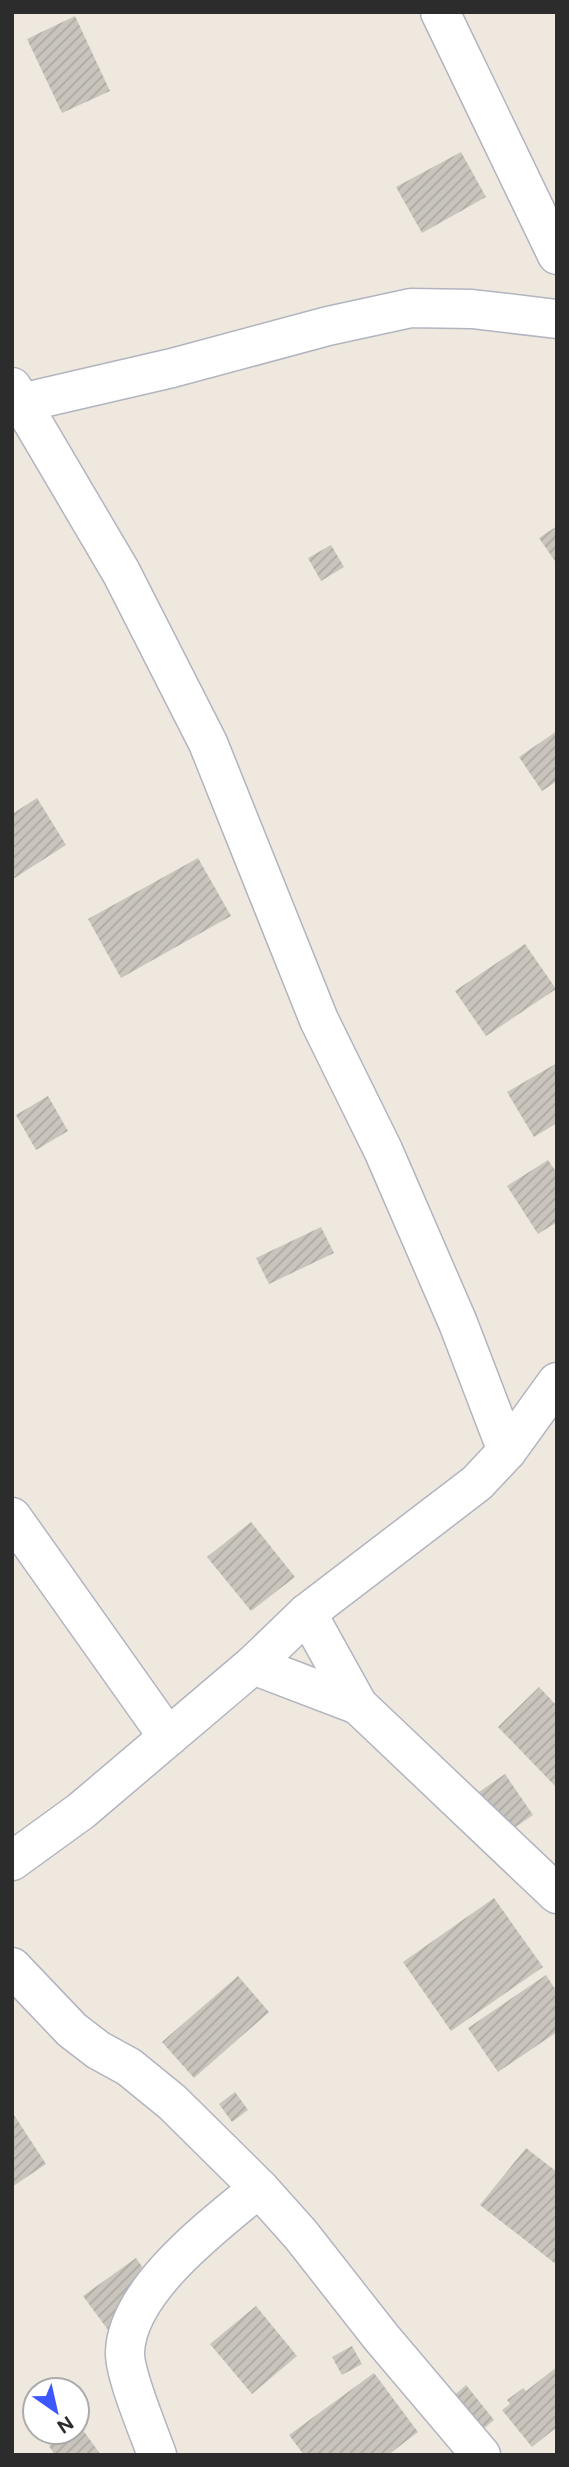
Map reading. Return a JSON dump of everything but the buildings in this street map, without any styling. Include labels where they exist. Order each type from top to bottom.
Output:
[{"type":"street","points":[[440,12],[557,255]]},
{"type":"street","points":[[507,1451],[457,1323],[383,1150],[319,1020],[208,743],[121,572],[16,395],[172,368],[328,326],[411,309],[472,309],[557,319]]},
{"type":"street","points":[[12,1861],[81,1811],[253,1665],[307,1613],[477,1483],[507,1451],[557,1382]]},
{"type":"street","points":[[12,1517],[168,1737]]},
{"type":"street","points":[[307,1613],[358,1705],[557,1894]]},
{"type":"street","points":[[253,1665],[358,1705]]},
{"type":"street","points":[[12,1967],[72,2030],[98,2050],[129,2067],[172,2102],[259,2188],[301,2235],[381,2337],[481,2455]]},
{"type":"street","points":[[158,2455],[129,2373],[125,2353],[130,2329],[147,2294],[172,2265],[214,2225],[259,2188]]}]
